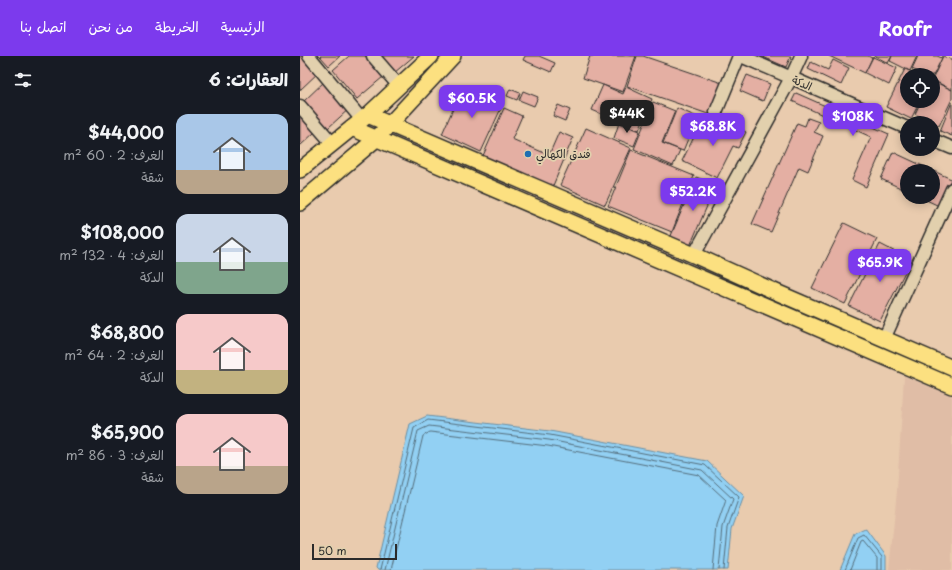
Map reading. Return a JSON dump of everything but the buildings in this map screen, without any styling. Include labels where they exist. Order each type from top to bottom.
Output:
[{"type":"main road","points":[[300,170],[360,121],[431,56]]},
{"type":"main road","points":[[300,203],[390,126],[453,56]]},
{"type":"main road","points":[[360,121],[390,126],[694,255],[952,368]]},
{"type":"main road","points":[[360,121],[376,139],[952,386]]},
{"type":"street","points":[[309,56],[360,121]]},
{"type":"street","points":[[373,56],[399,86]]},
{"type":"street","points":[[716,112],[740,56]]},
{"type":"street","name":"الدكة","points":[[740,56],[900,125]]},
{"type":"street","points":[[694,255],[791,78],[801,56]]},
{"type":"street","points":[[300,106],[332,144]]},
{"type":"street","points":[[940,143],[952,148]]},
{"type":"street","points":[[884,339],[952,189]]},
{"type":"shaded area","points":[[904,376],[952,396],[952,570],[889,570],[897,491]]},
{"type":"water","points":[[427,416],[550,431],[707,461],[744,496],[732,529],[728,570],[378,570],[376,568],[410,424]]},
{"type":"water","points":[[866,529],[886,556],[886,570],[840,570],[855,534]]},
{"type":"place","name":"فندق الكهالي","points":[[528,154]]}]
